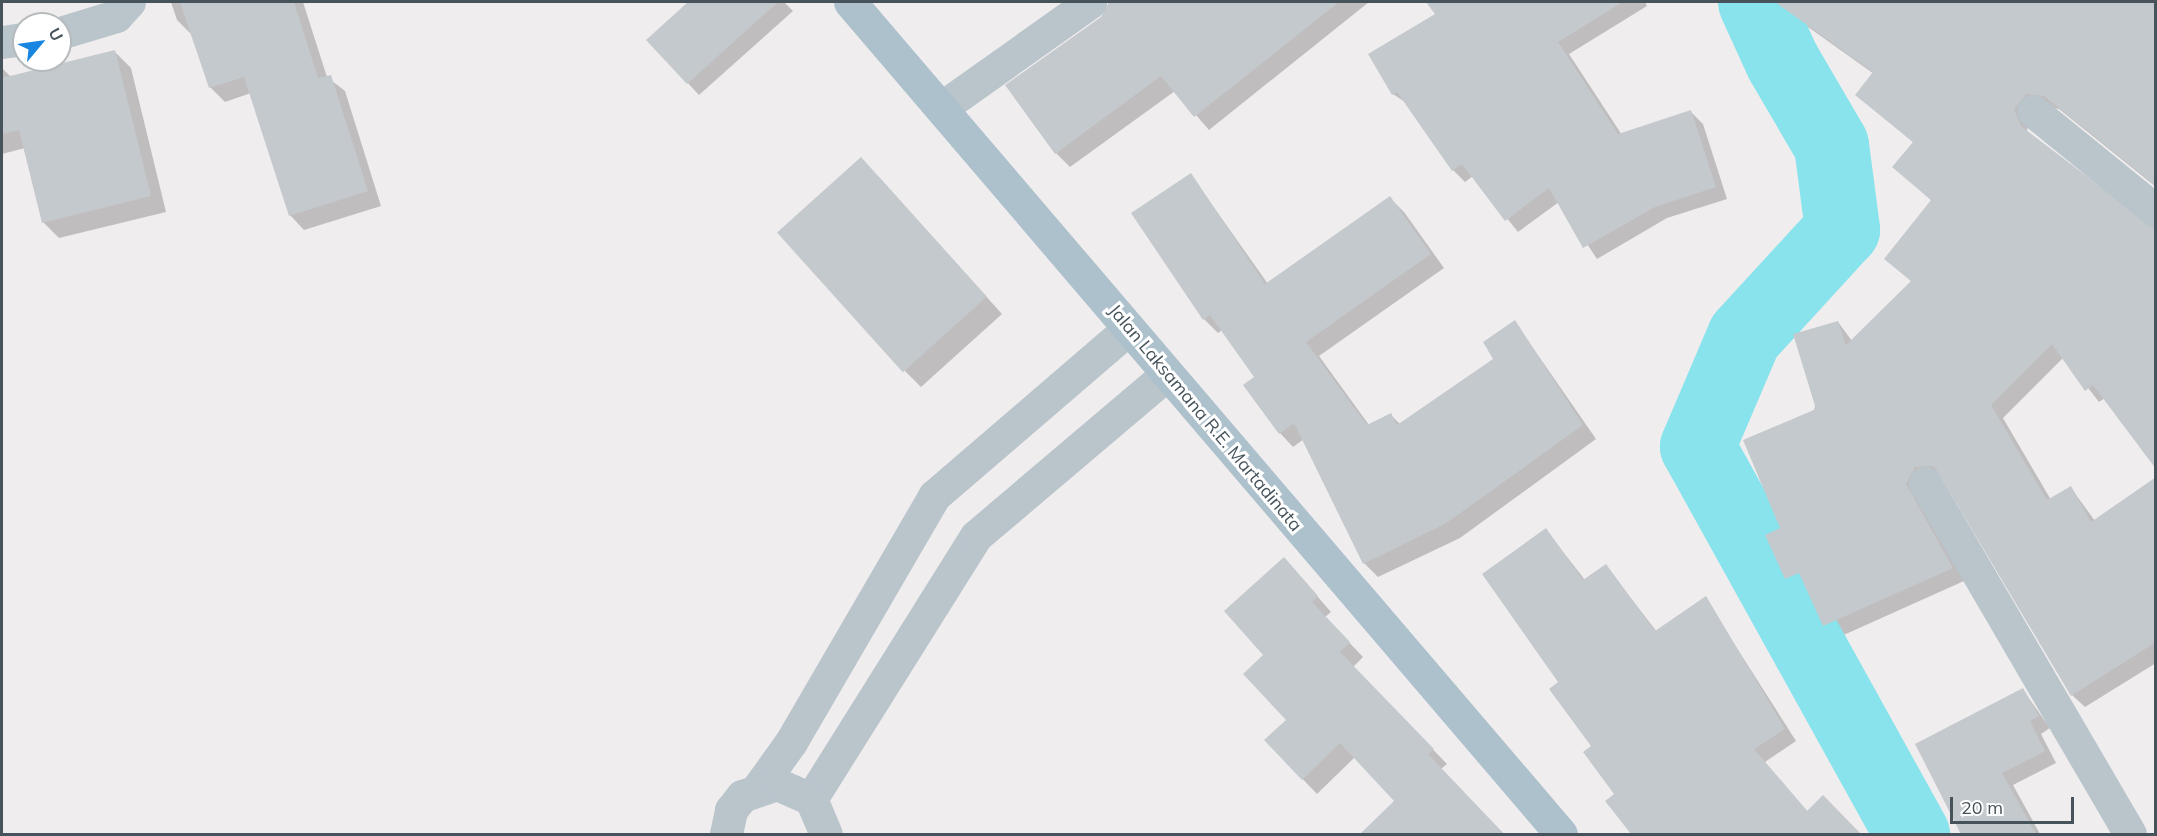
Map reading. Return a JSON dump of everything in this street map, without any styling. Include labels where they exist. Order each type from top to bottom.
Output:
[{"type":"main road","name":"Jalan Laksamana R.E. Martadinata","points":[[850,2],[1561,834]]},
{"type":"street","points":[[72,29],[116,16],[129,2]]},
{"type":"street","points":[[941,108],[1090,2]]},
{"type":"street","points":[[2033,111],[2156,211]]},
{"type":"street","points":[[726,834],[731,810],[758,788],[791,742],[934,496],[1129,328]]},
{"type":"street","points":[[811,799],[976,536],[1167,374]]},
{"type":"street","points":[[1925,483],[2130,834]]},
{"type":"street","points":[[758,788],[777,784],[811,799],[826,834]]},
{"type":"building","points":[[180,2],[294,2],[318,78],[331,75],[368,191],[289,216],[244,77],[209,88]]},
{"type":"building","points":[[688,2],[778,2],[687,84],[646,40]]},
{"type":"building","points":[[1109,2],[1339,2],[1194,117],[1161,76],[1055,154],[1005,85],[1101,17]]},
{"type":"building","points":[[1426,2],[1623,2],[1558,42],[1618,134],[1691,110],[1716,187],[1655,207],[1583,248],[1549,188],[1505,221],[1462,164],[1452,171],[1397,92],[1392,95],[1368,54],[1435,14]]},
{"type":"building","points":[[1775,2],[2156,2],[2156,186],[2044,96],[2026,94],[2014,109],[2021,126],[2156,229],[2156,469],[2093,385],[2085,391],[2052,344],[1991,405],[2047,500],[2071,486],[2091,522],[2156,477],[2156,642],[2071,696],[1934,466],[1915,467],[1906,484],[1953,568],[1823,626],[1799,573],[1785,579],[1765,535],[1780,528],[1743,440],[1816,409],[1793,334],[1838,321],[1846,345],[1911,281],[1884,259],[1931,200],[1892,167],[1913,142],[1855,95],[1873,72]]},
{"type":"building","points":[[115,50],[151,196],[42,223],[19,130],[2,134],[2,78],[26,72],[72,72],[72,61]]},
{"type":"building","points":[[861,157],[987,297],[903,372],[777,233]]},
{"type":"building","points":[[1191,173],[1265,284],[1390,196],[1431,254],[1306,342],[1367,425],[1391,413],[1397,425],[1493,359],[1483,342],[1515,320],[1583,425],[1445,524],[1363,564],[1294,423],[1279,434],[1243,385],[1254,377],[1210,315],[1203,320],[1131,213]]},
{"type":"building","points":[[1546,528],[1583,580],[1606,564],[1655,631],[1706,596],[1785,729],[1754,749],[1807,811],[1823,795],[1861,834],[1631,834],[1605,801],[1614,794],[1583,752],[1591,746],[1549,689],[1558,682],[1482,574]]},
{"type":"building","points":[[1284,557],[1318,596],[1312,602],[1350,642],[1340,652],[1434,749],[1428,754],[1504,834],[1360,834],[1394,801],[1340,743],[1302,780],[1264,740],[1286,720],[1243,674],[1263,655],[1224,611]]},
{"type":"building","points":[[2023,688],[2039,716],[2030,721],[2045,751],[2002,773],[2036,834],[1961,834],[1915,744]]},
{"type":"waterway","points":[[1755,2],[1782,61],[1831,145],[1842,229],[1744,336],[1697,446],[1912,834]]}]
